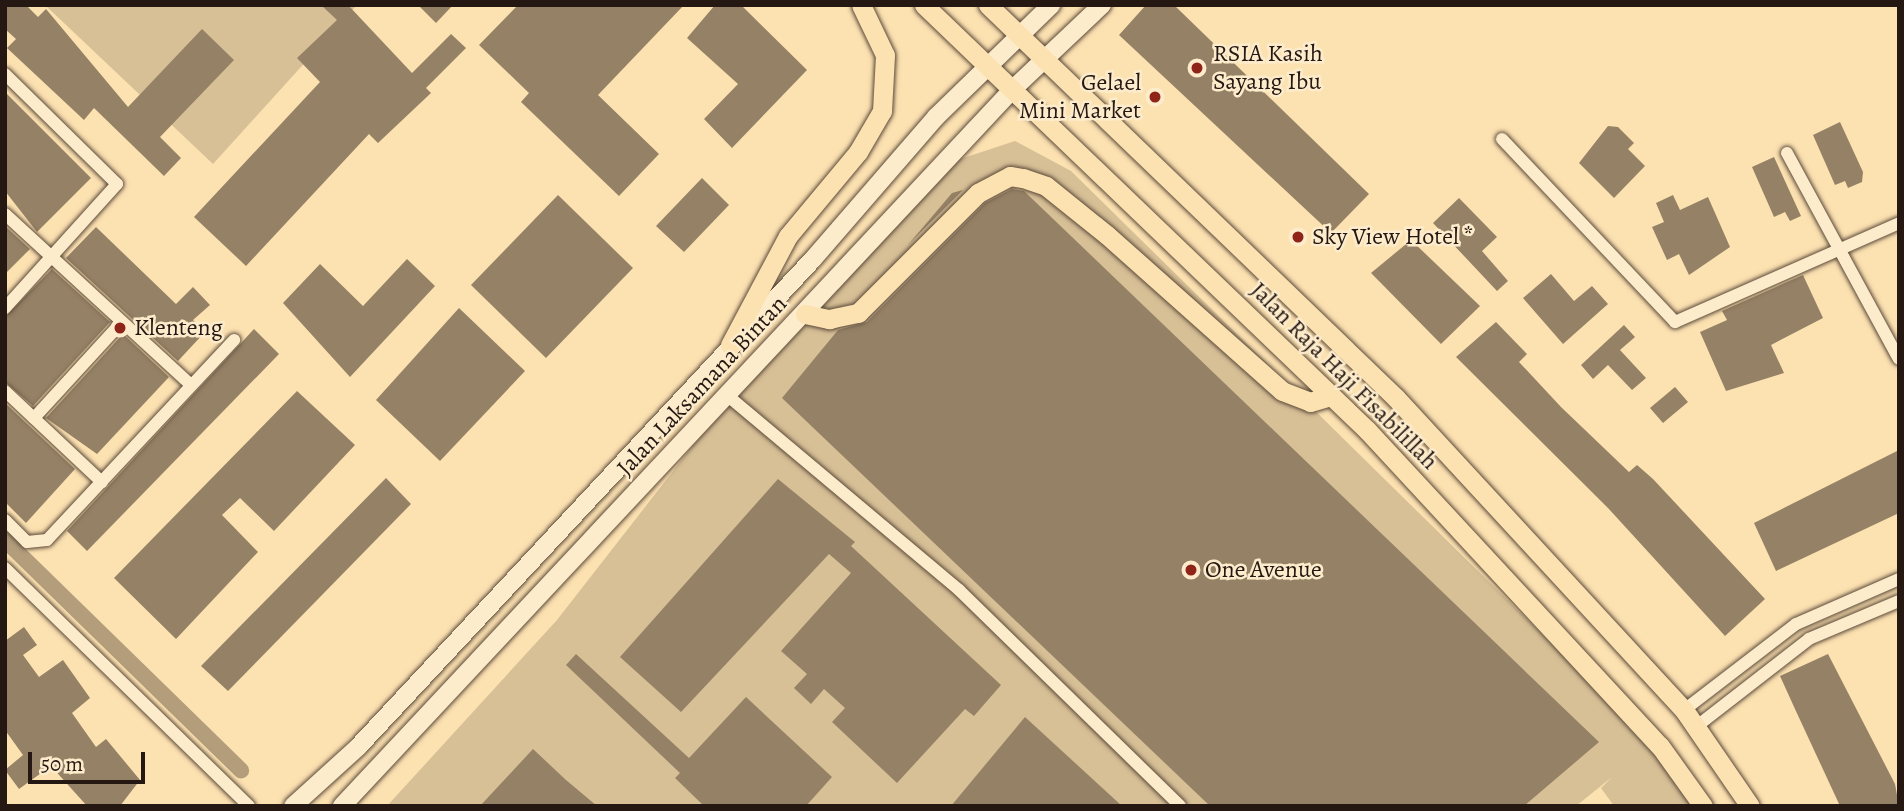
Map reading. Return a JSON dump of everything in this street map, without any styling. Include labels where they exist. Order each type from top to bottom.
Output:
[{"type":"main road","points":[[730,345],[788,236],[858,152],[882,111],[885,55],[861,5]]},
{"type":"main road","name":"Jalan Raja Haji Fisabilillah","points":[[924,5],[1331,396],[1584,661],[1703,806]]},
{"type":"main road","name":"Jalan Raja Haji Fisabilillah","points":[[988,5],[1022,34],[1396,398],[1684,710],[1750,806]]},
{"type":"main road","name":"Jalan Laksamana Bintan","points":[[293,806],[358,747],[987,66],[1051,5]]},
{"type":"main road","name":"Jalan Laksamana Bintan","points":[[342,806],[1012,90],[1102,5]]},
{"type":"main road","points":[[805,314],[829,319],[858,313],[978,193],[1003,179],[1023,178],[1046,186],[1107,235],[1282,390],[1310,402],[1331,396]]},
{"type":"main road","points":[[358,747],[379,769]]},
{"type":"street","points":[[5,74],[113,173],[114,190],[5,308]]},
{"type":"street","points":[[1502,139],[1675,322],[1844,250],[1899,223]]},
{"type":"street","points":[[1787,153],[1844,250],[1899,359]]},
{"type":"street","points":[[5,214],[190,384]]},
{"type":"street","points":[[34,418],[121,323]]},
{"type":"street","points":[[5,520],[37,544],[102,482],[190,384],[234,340]]},
{"type":"street","points":[[5,391],[102,482]]},
{"type":"street","points":[[728,396],[959,590],[1180,806]]},
{"type":"street","points":[[5,568],[249,806]]},
{"type":"street","points":[[1684,710],[1796,624],[1899,579]]},
{"type":"street","points":[[1697,726],[1808,639],[1899,601]]},
{"type":"shaded area","points":[[45,5],[357,5],[213,164]]},
{"type":"shaded area","points":[[1015,141],[1071,171],[1654,744],[1700,806],[1614,806],[1601,788],[1612,777],[1576,806],[387,806],[557,620],[730,398],[930,169]]},
{"type":"building","points":[[5,5],[26,5],[38,17],[46,9],[128,107],[202,29],[234,60],[160,137],[181,158],[164,176],[94,108],[84,120],[7,48],[16,39],[5,29]]},
{"type":"building","points":[[321,5],[348,5],[412,73],[451,34],[466,48],[426,88],[431,93],[378,143],[369,134],[246,266],[194,217],[320,82],[297,58],[337,20]]},
{"type":"building","points":[[418,5],[453,5],[436,23]]},
{"type":"building","points":[[518,5],[684,5],[598,95],[659,154],[619,196],[521,102],[529,93],[479,45]]},
{"type":"building","points":[[715,5],[741,5],[807,70],[732,148],[704,119],[738,84],[687,38]]},
{"type":"building","points":[[1146,5],[1174,5],[1369,194],[1331,233],[1119,35]]},
{"type":"building","points":[[5,92],[91,178],[37,232],[5,191]]},
{"type":"building","points":[[1840,122],[1863,172],[1862,182],[1848,188],[1845,181],[1835,185],[1813,135]]},
{"type":"building","points":[[1608,126],[1618,127],[1634,143],[1628,149],[1645,166],[1614,198],[1579,163]]},
{"type":"building","points":[[1774,157],[1801,216],[1790,221],[1785,212],[1774,217],[1752,167]]},
{"type":"building","points":[[702,178],[729,205],[684,252],[656,226]]},
{"type":"building","name":"One Avenue","points":[[1012,189],[1024,191],[1599,742],[1524,806],[1210,806],[782,398],[838,330],[867,322],[985,203]]},
{"type":"building","points":[[963,190],[908,245],[952,193]]},
{"type":"building","points":[[558,195],[633,268],[546,358],[471,285]]},
{"type":"building","points":[[1673,195],[1680,210],[1708,197],[1730,247],[1689,275],[1679,254],[1667,260],[1652,227],[1664,222],[1656,203]]},
{"type":"building","points":[[1459,198],[1497,237],[1482,251],[1508,281],[1497,291],[1433,223]]},
{"type":"building","points":[[96,227],[176,304],[193,287],[210,305],[193,320],[205,332],[178,361],[66,258]]},
{"type":"building","points":[[5,228],[30,249],[5,274]]},
{"type":"building","points":[[1411,240],[1480,306],[1441,344],[1371,273]]},
{"type":"building","points":[[407,259],[435,286],[350,377],[283,303],[320,264],[363,306]]},
{"type":"building","points":[[52,269],[110,322],[33,406],[5,382],[5,317]]},
{"type":"building","points":[[1551,274],[1574,301],[1592,286],[1608,304],[1563,344],[1523,298]]},
{"type":"building","points":[[1803,275],[1823,318],[1771,345],[1784,373],[1726,391],[1700,332],[1727,320],[1722,311]]},
{"type":"building","points":[[459,308],[525,371],[440,461],[376,400]]},
{"type":"building","points":[[1496,322],[1527,354],[1519,362],[1561,407],[1629,472],[1637,465],[1653,479],[1765,599],[1725,636],[1608,508],[1456,357]]},
{"type":"building","points":[[1624,325],[1635,337],[1620,350],[1646,378],[1632,390],[1608,365],[1593,379],[1581,365]]},
{"type":"building","points":[[254,329],[279,354],[87,551],[67,531]]},
{"type":"building","points":[[123,334],[169,377],[97,454],[46,418]]},
{"type":"building","points":[[1675,387],[1688,402],[1663,423],[1650,408]]},
{"type":"building","points":[[297,391],[355,445],[274,531],[240,498],[222,515],[258,552],[176,639],[114,578]]},
{"type":"building","points":[[5,403],[75,469],[26,523],[5,502]]},
{"type":"building","points":[[1899,450],[1899,513],[1776,571],[1754,523]]},
{"type":"building","points":[[386,478],[411,504],[228,691],[201,666]]},
{"type":"building","points":[[778,479],[855,542],[851,546],[1001,685],[974,716],[965,709],[897,783],[832,722],[845,708],[824,689],[811,704],[794,688],[807,674],[781,651],[851,573],[829,554],[681,712],[620,657]]},
{"type":"building","points":[[24,627],[37,645],[23,655],[39,677],[63,660],[90,698],[72,713],[96,747],[106,739],[140,780],[120,806],[87,806],[51,766],[19,789],[5,770],[23,755],[5,730],[5,641]]},
{"type":"building","points":[[576,654],[689,758],[746,697],[832,777],[806,806],[704,806],[675,778],[680,773],[566,665]]},
{"type":"building","points":[[1828,654],[1895,784],[1899,806],[1840,806],[1780,676]]},
{"type":"building","points":[[1025,717],[1122,806],[951,806]]},
{"type":"building","points":[[533,749],[566,780],[597,806],[480,806]]},
{"type":"waterway","points":[[5,540],[241,770]]},
{"type":"place","name":"RSIA Kasih Sayang Ibu","points":[[1197,68]]},
{"type":"place","name":"Gelael Mini Market","points":[[1155,97]]},
{"type":"place","name":"Sky View Hotel *","points":[[1298,237]]},
{"type":"place","name":"Klenteng","points":[[120,328]]},
{"type":"place","name":"One Avenue","points":[[1191,570]]}]
